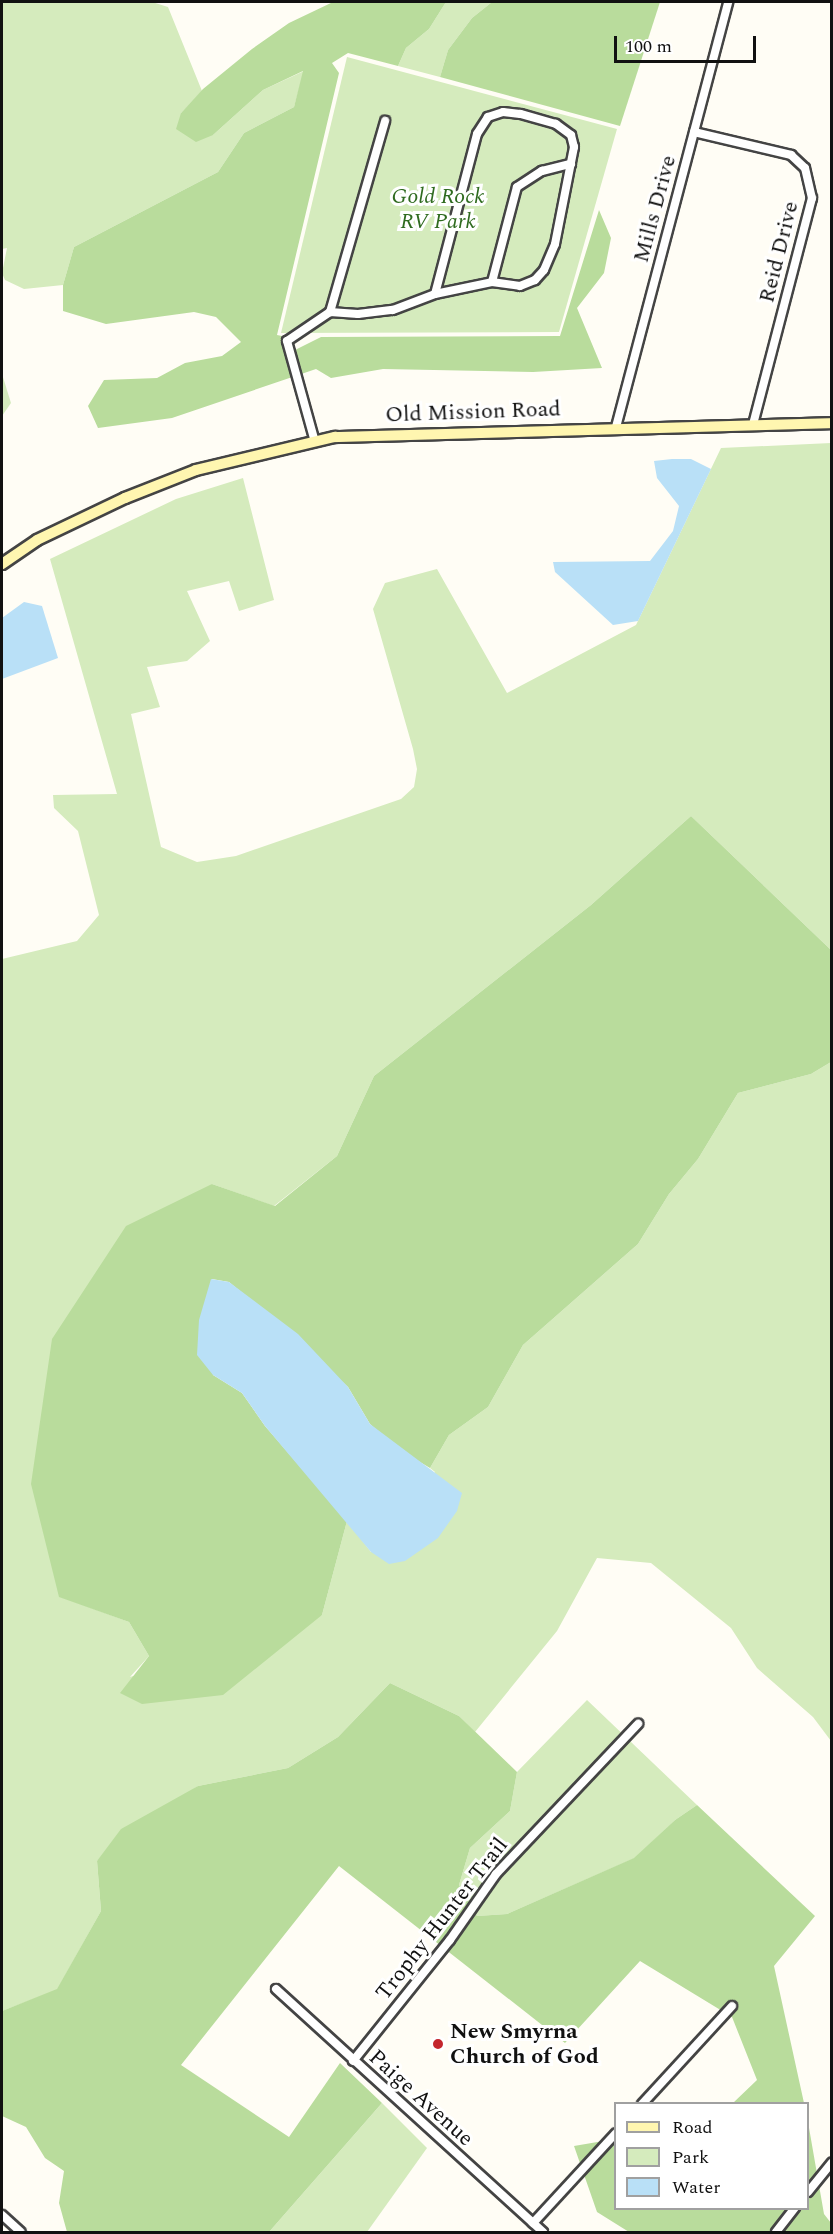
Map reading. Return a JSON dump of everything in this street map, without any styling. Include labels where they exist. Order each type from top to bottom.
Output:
[{"type":"street","name":"Mills Drive","points":[[616,427],[728,2]]},
{"type":"street","points":[[315,442],[287,341],[330,312],[358,314],[393,310],[435,294],[492,282],[520,286],[535,280],[544,270],[555,244],[574,147],[571,135],[556,124],[512,113],[488,117],[477,134],[435,294]]},
{"type":"street","points":[[330,312],[385,121]]},
{"type":"street","name":"Reid Drive","points":[[694,132],[791,155],[805,168],[812,198],[753,424]]},
{"type":"street","points":[[492,282],[516,187],[542,171],[571,164]]},
{"type":"street","name":"Old Mission Road","points":[[2,564],[37,540],[125,498],[196,470],[335,437],[616,427],[831,423]]},
{"type":"street","name":"Trophy Hunter Trail","points":[[353,2061],[450,1940],[496,1874],[638,1724]]},
{"type":"street","name":"Paige Avenue","points":[[276,1989],[543,2232]]},
{"type":"street","points":[[643,2102],[732,2006]]},
{"type":"street","points":[[533,2223],[614,2134]]},
{"type":"street","points":[[809,2190],[831,2162]]},
{"type":"street","points":[[776,2232],[793,2210]]},
{"type":"street","points":[[2,2215],[21,2232]]},
{"type":"green space","points":[[2,2],[152,2],[168,7],[202,91],[181,113],[213,135],[263,90],[304,71],[294,107],[244,133],[218,172],[74,247],[63,285],[24,289],[5,280],[2,273],[7,248],[2,249]]},
{"type":"green space","points":[[333,2],[446,2],[429,29],[406,48],[398,66],[348,53],[332,63],[339,73],[277,335],[287,337],[295,350],[321,337],[560,336],[599,210],[611,238],[604,273],[577,308],[602,368],[533,372],[383,369],[331,378],[316,369],[172,418],[98,428],[88,406],[104,380],[157,378],[185,363],[222,356],[241,342],[216,317],[194,312],[106,324],[63,311],[63,285],[74,247],[218,172],[244,133],[294,107],[303,71],[263,90],[213,135],[196,142],[176,129],[181,113],[203,89],[252,49],[289,23]]},
{"type":"green space","points":[[446,2],[492,2],[472,18],[448,50],[440,77],[398,66],[406,48],[429,29]]},
{"type":"green space","points":[[492,2],[660,2],[620,126],[440,77],[448,50],[472,18]]},
{"type":"green space","name":"Gold Rock RV Park","points":[[347,57],[617,129],[559,332],[281,333]]},
{"type":"green space","points":[[2,374],[11,403],[2,416]]},
{"type":"green space","points":[[831,443],[831,950],[691,816],[591,905],[374,1076],[337,1156],[274,1206],[212,1184],[59,1596],[129,1622],[149,1656],[130,1677],[322,1615],[347,1521],[371,1552],[435,1472],[430,1468],[449,1435],[488,1407],[523,1345],[638,1244],[669,1194],[698,1159],[738,1093],[811,1074],[831,1062],[831,1741],[813,1717],[757,1668],[731,1628],[651,1563],[597,1558],[557,1631],[475,1732],[459,1716],[390,1683],[338,1737],[288,1768],[198,1786],[97,1861],[101,1911],[57,1990],[2,2011],[2,959],[77,941],[99,915],[78,831],[54,808],[53,795],[117,794],[50,559],[176,499],[243,478],[274,600],[239,611],[229,581],[187,591],[210,641],[187,661],[147,667],[160,707],[131,714],[161,847],[197,862],[236,856],[401,799],[414,787],[417,769],[413,749],[373,609],[385,583],[437,569],[507,693],[636,625],[721,448]]},
{"type":"green space","points":[[691,816],[831,950],[831,1062],[811,1074],[738,1093],[698,1159],[669,1194],[638,1244],[523,1345],[488,1407],[449,1435],[430,1468],[398,1449],[370,1424],[348,1387],[258,1306],[229,1282],[212,1279],[208,1294],[213,1375],[242,1393],[265,1426],[347,1521],[322,1615],[223,1695],[142,1704],[120,1693],[149,1656],[129,1622],[59,1597],[31,1484],[52,1339],[126,1226],[212,1184],[275,1206],[337,1156],[374,1076],[591,905]]},
{"type":"green space","points":[[390,1683],[459,1716],[517,1772],[510,1811],[470,1848],[459,1885],[477,1916],[507,1914],[634,1858],[675,1820],[697,1805],[815,1916],[774,1966],[804,2102],[734,2102],[757,2080],[732,2017],[640,1961],[565,2043],[339,1866],[181,2065],[289,2137],[340,2063],[382,2103],[269,2232],[67,2232],[59,2203],[64,2171],[45,2158],[26,2127],[2,2116],[2,2011],[57,1989],[101,1911],[97,1861],[121,1829],[198,1786],[288,1768],[338,1737]]},
{"type":"green space","points":[[587,1700],[697,1805],[675,1820],[635,1858],[507,1914],[477,1916],[459,1885],[470,1848],[510,1811],[517,1772]]},
{"type":"green space","points":[[382,2103],[427,2148],[367,2232],[269,2232]]},
{"type":"green space","points":[[809,2128],[824,2214],[831,2223],[831,2232],[629,2232],[597,2212],[574,2146],[614,2139],[614,2210],[809,2210]]},
{"type":"water","points":[[691,459],[711,469],[638,621],[613,625],[555,572],[553,562],[650,561],[673,531],[679,506],[657,478],[654,461]]},
{"type":"water","points":[[24,602],[42,606],[58,658],[2,679],[2,618]]},
{"type":"water","points":[[211,1279],[229,1282],[298,1334],[348,1387],[370,1424],[462,1493],[457,1511],[438,1538],[405,1561],[389,1564],[371,1552],[265,1426],[242,1393],[213,1375],[197,1355],[199,1320]]},
{"type":"place","name":"New Smyrna Church of God","points":[[438,2044]]}]
